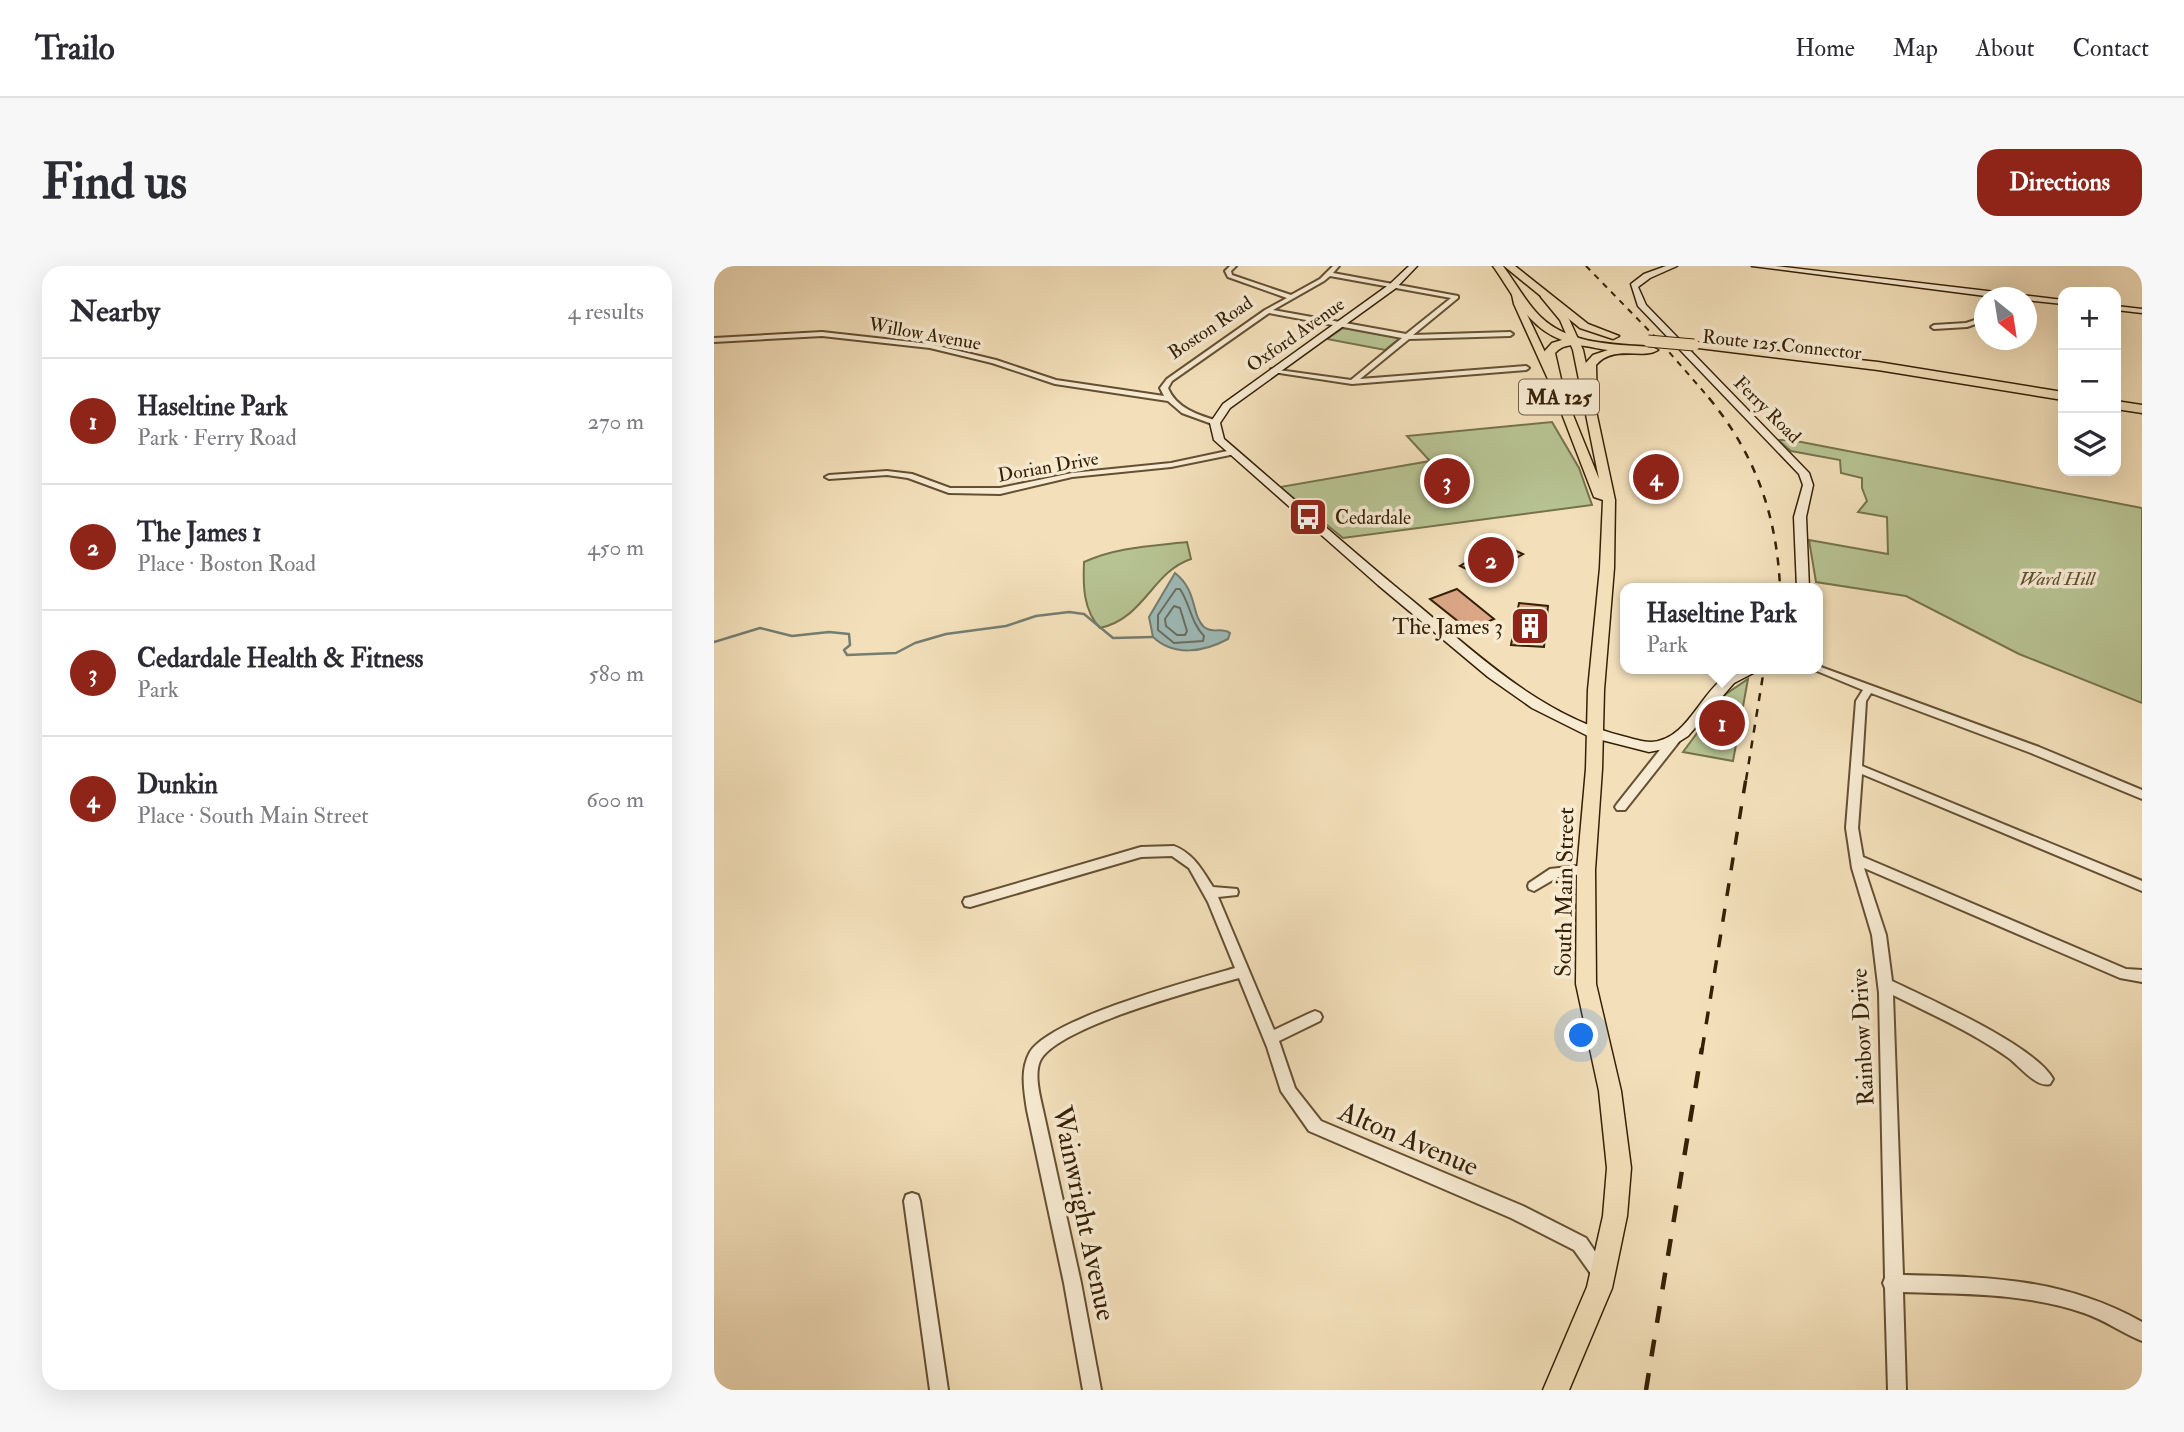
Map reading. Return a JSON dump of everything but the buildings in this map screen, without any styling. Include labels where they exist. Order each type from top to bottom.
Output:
[{"type":"highway","name":"MA 125","points":[[1498,266],[1515,290]]},
{"type":"highway","name":"South Main Street","points":[[1509,266],[1544,295]]},
{"type":"highway","name":"Route 125 Connector","points":[[1515,290],[1539,323],[1574,340],[1867,365],[2058,395]]},
{"type":"highway","name":"Route 125 Connector","points":[[1544,295],[1588,328],[1628,343]]},
{"type":"highway","points":[[1557,388],[1549,353],[1556,345],[1574,340]]},
{"type":"highway","points":[[1591,407],[1590,370],[1593,361],[1628,343]]},
{"type":"highway","name":"Route 125 Connector","points":[[1695,350],[1895,377],[2058,404]]},
{"type":"highway","points":[[2121,406],[2142,410]]},
{"type":"highway","points":[[2121,415],[2142,419]]},
{"type":"main road","name":"MA 125","points":[[1515,290],[1527,324],[1557,388],[1602,506],[1608,508]]},
{"type":"main road","name":"South Main Street","points":[[1544,295],[1564,320],[1582,361],[1608,492],[1607,569],[1586,870],[1586,984],[1610,1091],[1619,1168],[1615,1216],[1602,1275],[1584,1328],[1556,1390]]},
{"type":"street","points":[[1233,266],[1228,271],[1230,276],[1291,296]]},
{"type":"street","name":"Boston Road","points":[[1169,399],[1166,386],[1174,375],[1291,296],[1331,274],[1336,266]]},
{"type":"street","name":"Oxford Avenue","points":[[1215,424],[1226,406],[1393,286],[1413,266]]},
{"type":"street","name":"Ferry Road","points":[[1674,266],[1641,279],[1633,290],[1642,306],[1804,473],[1808,485],[1800,517],[1803,583]]},
{"type":"street","points":[[1756,266],[1974,293]]},
{"type":"street","points":[[1331,274],[1456,297],[1352,383]]},
{"type":"street","points":[[2037,299],[2058,301]]},
{"type":"street","points":[[2121,309],[2142,311]]},
{"type":"street","points":[[1267,312],[1407,337],[1510,334]]},
{"type":"street","points":[[1934,327],[1974,324]]},
{"type":"street","name":"Willow Avenue","points":[[714,340],[822,334],[930,346],[994,361],[1046,380],[1169,399]]},
{"type":"street","points":[[1273,370],[1352,383],[1525,368]]},
{"type":"street","points":[[1142,394],[1166,386]]},
{"type":"street","points":[[1169,399],[1196,418],[1215,424],[1219,440],[1232,452],[1382,582],[1512,689],[1559,718],[1595,734],[1649,747],[1658,747],[1674,740]]},
{"type":"street","name":"Dorian Drive","points":[[829,477],[874,472],[900,474],[949,490],[1000,491],[1072,475],[1171,465],[1232,452]]},
{"type":"street","points":[[1823,671],[2035,750],[2142,795]]},
{"type":"street","points":[[1621,807],[1674,740],[1691,725],[1729,680],[1743,674]]},
{"type":"street","name":"Rainbow Drive","points":[[1869,688],[1861,701],[1852,828],[1856,859],[1879,935],[1884,984],[1897,1390]]},
{"type":"street","points":[[1857,768],[2142,886]]},
{"type":"street","name":"Alton Avenue","points":[[970,902],[1140,852],[1174,851],[1193,865],[1209,892],[1289,1091],[1315,1126],[1517,1212],[1580,1244],[1602,1275]]},
{"type":"street","points":[[1856,859],[2100,964],[2125,974],[2142,976]]},
{"type":"street","points":[[1534,886],[1555,872],[1586,870]]},
{"type":"street","points":[[1209,892],[1231,892]]},
{"type":"street","name":"Wainwright Avenue","points":[[1092,1390],[1035,1104],[1031,1066],[1041,1049],[1064,1034],[1185,987],[1241,972]]},
{"type":"street","points":[[1884,984],[1994,1038],[2017,1053],[2045,1079]]},
{"type":"street","points":[[1270,1039],[1315,1017]]},
{"type":"street","points":[[912,1201],[939,1390]]},
{"type":"street","points":[[1892,1283],[2026,1289],[2076,1300],[2142,1332]]},
{"type":"green space","points":[[1343,328],[1400,338],[1385,350],[1327,339]]},
{"type":"green space","points":[[1552,422],[1579,468],[1592,505],[1343,538],[1280,487],[1430,461],[1407,436]]},
{"type":"green space","name":"Ward Hill","points":[[1778,440],[1791,440],[2142,508],[2142,703],[2019,654],[1906,596],[1816,582],[1809,540],[1888,554],[1887,517],[1858,512],[1867,501],[1862,488],[1862,478],[1841,473],[1840,460],[1791,451]]},
{"type":"green space","points":[[1187,542],[1191,559],[1167,574],[1128,615],[1100,628],[1087,605],[1084,562],[1121,550]]},
{"type":"green space","points":[[1748,679],[1733,761],[1683,752],[1726,694]]},
{"type":"water","points":[[1175,573],[1187,587],[1197,616],[1204,627],[1227,631],[1230,633],[1228,639],[1209,647],[1180,650],[1170,648],[1153,637],[1149,617]]},
{"type":"waterway","points":[[714,642],[760,628],[792,636],[829,632],[849,634],[850,645],[844,650],[847,655],[896,653],[915,643],[946,634],[1006,626],[1036,616],[1069,612],[1084,614],[1113,638],[1153,637]]},
{"type":"railway","points":[[1586,266],[1662,344],[1710,399]]},
{"type":"railway","points":[[1709,398],[1739,441],[1761,487],[1774,535],[1780,583]]},
{"type":"railway","points":[[1746,780],[1763,674]]},
{"type":"railway","points":[[1702,1050],[1746,778]]},
{"type":"railway","points":[[1646,1390],[1702,1048]]},
{"type":"place","name":"Dunkin","points":[[1656,477]]},
{"type":"place","name":"Cedardale Health & Fitness","points":[[1447,481]]},
{"type":"place","name":"Cedardale","points":[[1308,517]]},
{"type":"place","name":"The James 1","points":[[1491,560]]},
{"type":"place","name":"The James 3","points":[[1530,626]]},
{"type":"place","name":"Haseltine Park","points":[[1722,723]]}]
